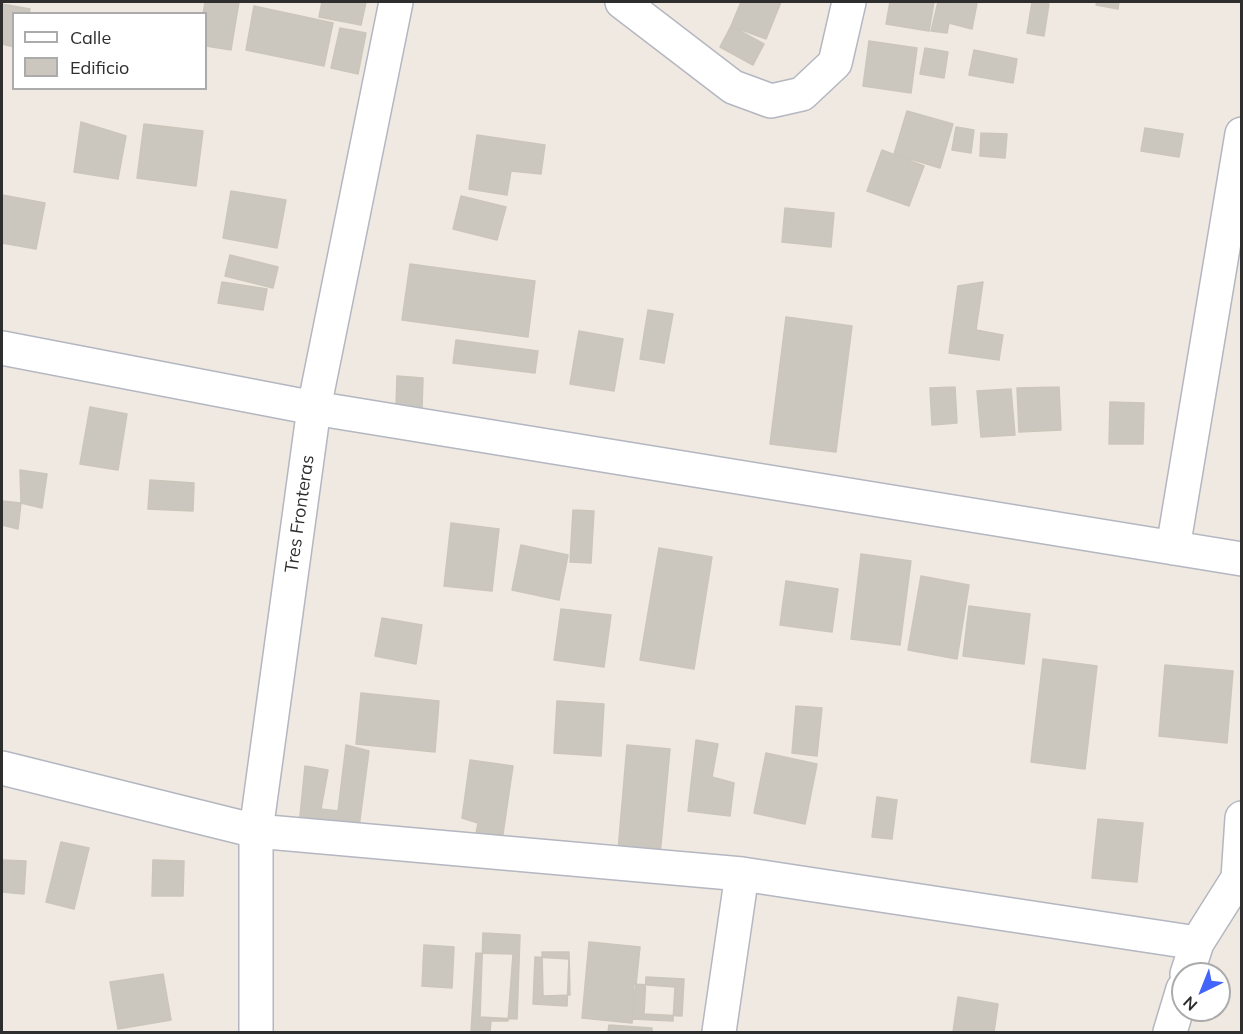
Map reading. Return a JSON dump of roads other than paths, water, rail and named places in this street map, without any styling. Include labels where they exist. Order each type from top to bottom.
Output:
[{"type":"street","name":"Tres Fronteras","points":[[256,1032],[256,831],[314,408],[396,2]]},
{"type":"street","points":[[622,2],[733,87],[771,101],[802,94],[835,63],[849,2]]},
{"type":"street","points":[[1173,548],[1242,134]]},
{"type":"street","points":[[2,348],[314,408],[1242,559]]},
{"type":"street","points":[[2,768],[256,831],[742,874],[1197,943]]},
{"type":"street","points":[[1191,962],[1197,943],[1238,878],[1242,818]]},
{"type":"street","points":[[719,1032],[742,874]]}]
